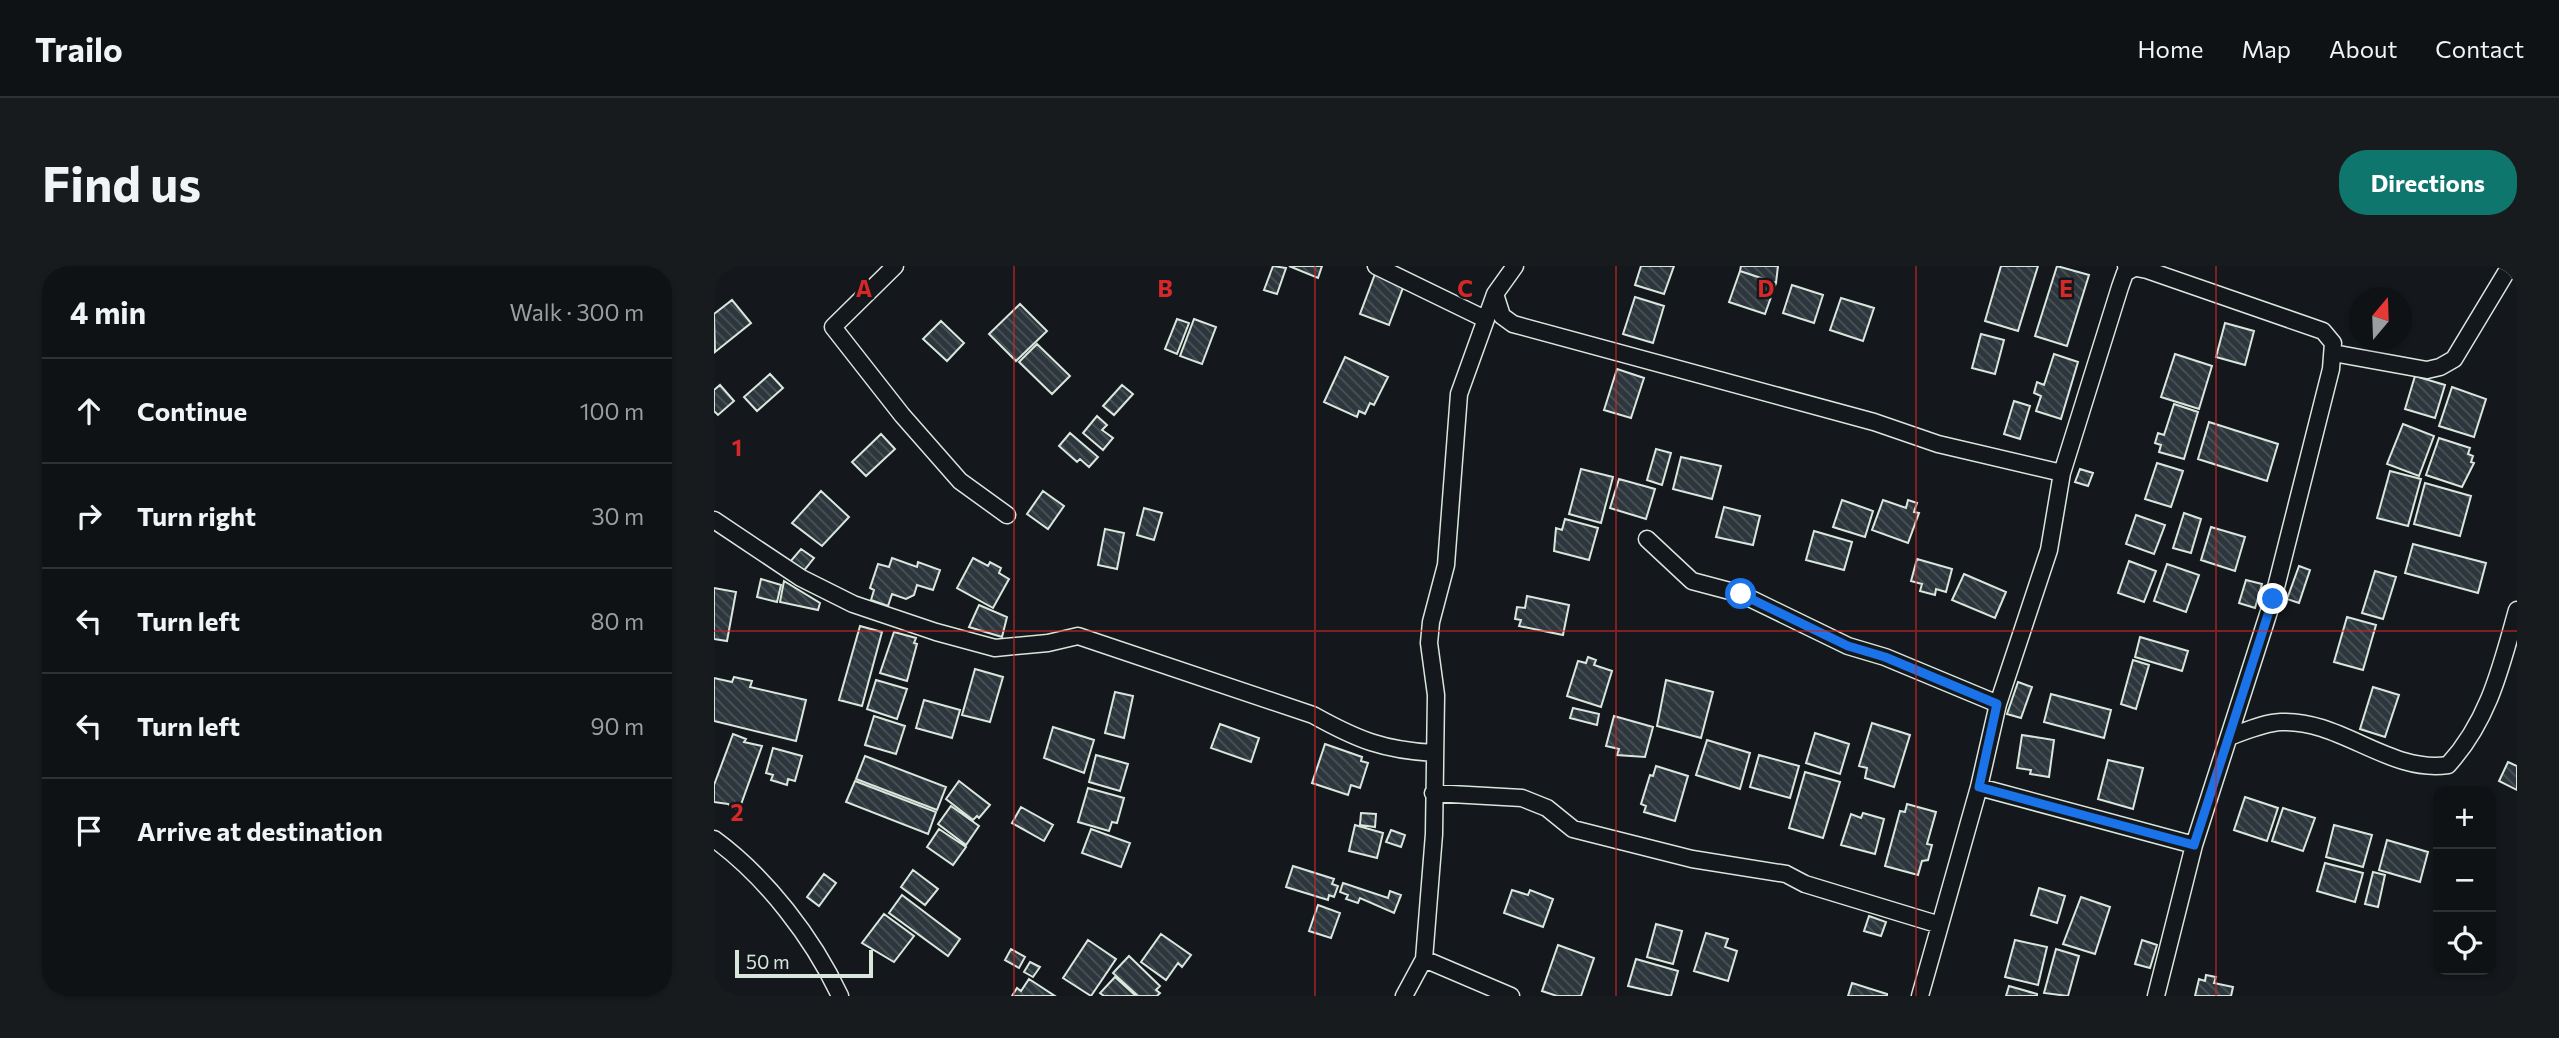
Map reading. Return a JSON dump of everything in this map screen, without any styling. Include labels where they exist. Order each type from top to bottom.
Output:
[{"type":"street","points":[[895,266],[833,327],[902,415],[960,481],[1007,515]]},
{"type":"street","points":[[1376,266],[1485,319]]},
{"type":"street","points":[[1404,996],[1424,959],[1434,834],[1436,695],[1429,643],[1431,622],[1446,565],[1459,394],[1495,294],[1515,266]]},
{"type":"street","points":[[2333,354],[2427,370],[2440,367],[2454,359],[2510,266]]},
{"type":"street","points":[[1920,996],[1979,787],[1997,704],[2049,550],[2062,473],[2120,287],[2130,267],[2175,272],[2323,331],[2333,342],[2333,354],[2273,599],[2194,845],[2155,996]]},
{"type":"street","points":[[1495,294],[1502,316],[1513,324],[1874,422],[1938,444],[2062,473]]},
{"type":"street","points":[[714,520],[811,583],[853,604],[936,632],[995,648],[1048,643],[1078,635],[1313,715],[1349,735],[1393,750],[1434,753]]},
{"type":"street","points":[[1647,539],[1692,581],[1741,594],[1848,646],[1885,657],[1997,704]]},
{"type":"street","points":[[2228,737],[2263,725],[2283,722],[2311,725],[2416,765],[2448,765],[2473,733],[2491,699],[2517,610]]},
{"type":"street","points":[[1979,787],[2194,845]]},
{"type":"street","points":[[1433,793],[1522,798],[1547,808],[1573,829],[1692,859],[1786,874],[1805,884],[1940,925]]},
{"type":"street","points":[[714,839],[730,850],[785,909],[819,958],[840,996]]},
{"type":"street","points":[[1424,959],[1511,996]]},
{"type":"building","points":[[1273,266],[1286,268],[1277,294],[1264,290]]},
{"type":"building","points":[[1289,266],[1322,266],[1318,278]]},
{"type":"building","points":[[1641,266],[1674,266],[1664,294],[1635,285]]},
{"type":"building","points":[[1741,266],[1778,266],[1776,283],[1740,271]]},
{"type":"building","points":[[2001,266],[2038,266],[2018,331],[1985,321]]},
{"type":"building","points":[[2057,266],[2089,275],[2067,346],[2035,336]]},
{"type":"building","points":[[1740,271],[1776,283],[1765,314],[1729,302]]},
{"type":"building","points":[[1375,274],[1404,285],[1389,325],[1360,314]]},
{"type":"building","points":[[1792,285],[1823,295],[1814,323],[1783,313]]},
{"type":"building","points":[[1635,297],[1664,306],[1653,343],[1623,334]]},
{"type":"building","points":[[1841,298],[1874,308],[1863,341],[1830,330]]},
{"type":"building","points":[[732,300],[751,323],[715,352],[714,314]]},
{"type":"building","points":[[1020,304],[1047,331],[1016,361],[989,334]]},
{"type":"building","points":[[1177,319],[1189,323],[1177,354],[1165,349]]},
{"type":"building","points":[[1194,319],[1216,327],[1202,364],[1180,356]]},
{"type":"building","points":[[941,321],[964,343],[947,361],[923,339]]},
{"type":"building","points":[[2225,323],[2254,331],[2245,365],[2216,357]]},
{"type":"building","points":[[1981,334],[2004,340],[1995,374],[1972,368]]},
{"type":"building","points":[[1037,344],[1070,376],[1052,394],[1019,362]]},
{"type":"building","points":[[2054,354],[2078,362],[2061,419],[2036,411],[2041,396],[2034,393],[2037,382],[2044,385]]},
{"type":"building","points":[[2175,354],[2212,366],[2199,409],[2161,397]]},
{"type":"building","points":[[1345,357],[1388,377],[1374,405],[1370,403],[1365,414],[1359,411],[1357,417],[1324,402]]},
{"type":"building","points":[[1617,369],[1644,378],[1631,418],[1604,410]]},
{"type":"building","points":[[770,374],[783,388],[757,411],[744,397]]},
{"type":"building","points":[[2415,376],[2445,385],[2435,418],[2405,409]]},
{"type":"building","points":[[720,385],[734,401],[718,415],[714,411],[714,390]]},
{"type":"building","points":[[1122,385],[1133,394],[1114,415],[1103,406]]},
{"type":"building","points":[[2452,387],[2486,399],[2474,437],[2439,426]]},
{"type":"building","points":[[2014,401],[2030,406],[2020,439],[2004,434]]},
{"type":"building","points":[[2174,404],[2198,412],[2184,459],[2159,452],[2161,445],[2155,443],[2158,433],[2164,435]]},
{"type":"building","points":[[1097,416],[1107,425],[1102,430],[1113,438],[1103,450],[1083,433]]},
{"type":"building","points":[[2209,422],[2278,444],[2267,481],[2198,459]]},
{"type":"building","points":[[2403,424],[2434,436],[2419,476],[2387,464]]},
{"type":"building","points":[[1070,433],[1098,457],[1089,467],[1080,459],[1077,462],[1059,446]]},
{"type":"building","points":[[881,434],[895,449],[866,476],[852,462]]},
{"type":"building","points":[[2439,438],[2470,448],[2468,454],[2473,456],[2471,462],[2474,463],[2462,487],[2426,475]]},
{"type":"building","points":[[1656,449],[1671,453],[1662,485],[1647,480]]},
{"type":"building","points":[[1681,457],[1721,466],[1712,499],[1673,489]]},
{"type":"building","points":[[2157,463],[2183,471],[2171,507],[2145,499]]},
{"type":"building","points":[[1581,469],[1613,477],[1601,523],[1569,514]]},
{"type":"building","points":[[2080,469],[2093,473],[2088,486],[2075,482]]},
{"type":"building","points":[[2390,471],[2421,479],[2408,526],[2377,518]]},
{"type":"building","points":[[1619,479],[1655,489],[1646,519],[1610,508]]},
{"type":"building","points":[[2425,483],[2471,496],[2460,536],[2414,524]]},
{"type":"building","points":[[821,491],[849,517],[822,546],[792,523]]},
{"type":"building","points":[[1043,491],[1064,506],[1048,529],[1027,514]]},
{"type":"building","points":[[1842,500],[1873,511],[1865,537],[1833,527]]},
{"type":"building","points":[[1883,500],[1906,508],[1908,500],[1917,503],[1914,512],[1919,513],[1908,543],[1872,530]]},
{"type":"building","points":[[1724,507],[1760,516],[1753,545],[1716,537]]},
{"type":"building","points":[[1144,508],[1162,513],[1154,540],[1137,535]]},
{"type":"building","points":[[2184,513],[2201,519],[2191,553],[2173,548]]},
{"type":"building","points":[[2136,515],[2165,525],[2154,554],[2126,544]]},
{"type":"building","points":[[1565,519],[1598,528],[1589,560],[1554,551],[1556,528],[1562,530]]},
{"type":"building","points":[[2211,527],[2245,537],[2235,571],[2201,560]]},
{"type":"building","points":[[1105,529],[1124,533],[1117,569],[1098,565]]},
{"type":"building","points":[[1814,531],[1852,542],[1844,570],[1806,560]]},
{"type":"building","points":[[2413,544],[2486,563],[2478,593],[2405,573]]},
{"type":"building","points":[[801,549],[814,558],[802,573],[789,563]]},
{"type":"building","points":[[892,558],[917,567],[918,562],[940,570],[933,590],[917,585],[914,595],[906,599],[892,594],[888,606],[871,600],[874,590],[870,588],[878,564],[889,567]]},
{"type":"building","points":[[973,558],[988,566],[990,562],[1001,568],[999,573],[1009,579],[993,608],[957,588]]},
{"type":"building","points":[[1917,559],[1952,569],[1946,592],[1936,589],[1935,595],[1920,591],[1922,584],[1911,581]]},
{"type":"building","points":[[2129,561],[2156,571],[2144,602],[2118,593]]},
{"type":"building","points":[[2167,564],[2199,575],[2186,612],[2154,601]]},
{"type":"building","points":[[2299,566],[2310,570],[2299,603],[2287,599]]},
{"type":"building","points":[[2375,571],[2396,577],[2383,619],[2362,613]]},
{"type":"building","points":[[1964,574],[2006,592],[1995,618],[1952,600]]},
{"type":"building","points":[[761,579],[781,585],[777,602],[757,597]]},
{"type":"building","points":[[2246,580],[2262,584],[2255,608],[2239,603]]},
{"type":"building","points":[[784,581],[820,603],[818,610],[780,602]]},
{"type":"building","points":[[714,588],[736,592],[727,641],[714,639]]},
{"type":"building","points":[[1527,596],[1569,605],[1563,635],[1519,626],[1521,620],[1515,619],[1517,607],[1525,608]]},
{"type":"building","points":[[979,605],[1007,617],[1002,637],[969,627]]},
{"type":"building","points":[[2347,617],[2376,625],[2363,670],[2334,662]]},
{"type":"building","points":[[860,626],[882,632],[862,706],[839,700]]},
{"type":"building","points":[[894,632],[916,638],[914,643],[917,644],[907,681],[880,673]]},
{"type":"building","points":[[2140,637],[2188,651],[2182,671],[2135,657]]},
{"type":"building","points":[[1588,657],[1596,660],[1594,665],[1612,671],[1601,707],[1567,696],[1578,661],[1586,663]]},
{"type":"building","points":[[2133,660],[2149,665],[2136,709],[2121,704]]},
{"type":"building","points":[[975,669],[1003,677],[990,722],[962,715]]},
{"type":"building","points":[[734,677],[752,681],[750,687],[806,700],[796,741],[714,721],[714,678],[732,682]]},
{"type":"building","points":[[876,680],[907,689],[897,719],[867,709]]},
{"type":"building","points":[[1666,680],[1713,692],[1701,738],[1657,726]]},
{"type":"building","points":[[2018,682],[2032,687],[2021,718],[2007,714]]},
{"type":"building","points":[[2373,687],[2399,695],[2385,737],[2360,729]]},
{"type":"building","points":[[1115,692],[1133,696],[1124,738],[1105,733]]},
{"type":"building","points":[[2051,694],[2111,710],[2104,738],[2044,722]]},
{"type":"building","points":[[924,700],[960,710],[952,738],[916,728]]},
{"type":"building","points":[[1573,708],[1599,714],[1597,725],[1570,718]]},
{"type":"building","points":[[874,716],[905,726],[896,754],[865,745]]},
{"type":"building","points":[[1614,716],[1653,727],[1645,757],[1617,755],[1619,749],[1606,746]]},
{"type":"building","points":[[1872,723],[1910,735],[1894,787],[1865,778],[1867,768],[1859,766]]},
{"type":"building","points":[[1220,724],[1259,738],[1251,762],[1211,748]]},
{"type":"building","points":[[1053,727],[1094,740],[1084,773],[1044,758]]},
{"type":"building","points":[[1815,733],[1849,744],[1840,774],[1806,763]]},
{"type":"building","points":[[733,734],[746,739],[744,742],[762,746],[739,810],[728,804],[714,802],[714,785]]},
{"type":"building","points":[[2022,735],[2054,740],[2049,777],[2030,774],[2031,770],[2017,768]]},
{"type":"building","points":[[1707,740],[1750,753],[1740,789],[1696,775]]},
{"type":"building","points":[[1325,744],[1362,757],[1361,761],[1368,763],[1360,788],[1351,785],[1348,795],[1312,783]]},
{"type":"building","points":[[773,748],[802,756],[795,781],[788,779],[787,785],[771,780],[773,775],[766,773]]},
{"type":"building","points":[[1096,755],[1128,764],[1120,791],[1089,782]]},
{"type":"building","points":[[1759,755],[1799,766],[1790,798],[1750,787]]},
{"type":"building","points":[[865,756],[946,787],[937,810],[856,779]]},
{"type":"building","points":[[2108,760],[2143,768],[2133,809],[2098,799]]},
{"type":"building","points":[[2508,762],[2517,766],[2517,790],[2499,781]]},
{"type":"building","points":[[1656,766],[1688,776],[1675,821],[1644,812],[1646,806],[1641,804],[1650,775],[1653,776]]},
{"type":"building","points":[[1805,772],[1840,782],[1823,838],[1789,828]]},
{"type":"building","points":[[855,781],[936,812],[928,834],[846,802]]},
{"type":"building","points":[[959,781],[990,805],[979,818],[977,816],[973,820],[946,799]]},
{"type":"building","points":[[1088,788],[1124,798],[1117,823],[1112,822],[1109,831],[1078,822]]},
{"type":"building","points":[[2245,797],[2278,808],[2267,841],[2234,830]]},
{"type":"building","points":[[1907,804],[1936,812],[1927,844],[1932,845],[1928,860],[1922,861],[1918,875],[1885,866],[1900,811],[1905,812]]},
{"type":"building","points":[[951,806],[979,826],[966,845],[938,824]]},
{"type":"building","points":[[1021,807],[1053,825],[1044,841],[1012,823]]},
{"type":"building","points":[[2283,808],[2315,818],[2303,851],[2272,841]]},
{"type":"building","points":[[1361,813],[1376,814],[1375,827],[1360,825]]},
{"type":"building","points":[[1863,813],[1884,819],[1875,854],[1841,845],[1851,814],[1861,818]]},
{"type":"building","points":[[1355,825],[1383,833],[1377,858],[1349,851]]},
{"type":"building","points":[[2334,825],[2372,835],[2363,867],[2326,857]]},
{"type":"building","points":[[939,829],[966,847],[953,865],[927,847]]},
{"type":"building","points":[[1091,829],[1130,843],[1121,867],[1082,853]]},
{"type":"building","points":[[1391,830],[1405,835],[1401,847],[1386,842]]},
{"type":"building","points":[[2387,840],[2428,852],[2420,882],[2379,870]]},
{"type":"building","points":[[2325,863],[2363,873],[2355,902],[2317,891]]},
{"type":"building","points":[[1293,866],[1334,879],[1332,884],[1338,886],[1334,897],[1329,895],[1328,900],[1286,887]]},
{"type":"building","points":[[913,870],[938,889],[925,905],[901,887]]},
{"type":"building","points":[[2373,872],[2385,875],[2378,907],[2365,904]]},
{"type":"building","points":[[824,874],[836,883],[819,906],[807,897]]},
{"type":"building","points":[[1343,883],[1388,898],[1390,891],[1401,895],[1394,913],[1360,898],[1358,903],[1346,899],[1348,895],[1340,892]]},
{"type":"building","points":[[2039,888],[2065,896],[2057,923],[2031,915]]},
{"type":"building","points":[[1512,890],[1528,895],[1530,890],[1553,899],[1543,927],[1504,913]]},
{"type":"building","points":[[902,895],[960,939],[948,956],[889,913]]},
{"type":"building","points":[[2081,897],[2110,907],[2095,954],[2063,944]]},
{"type":"building","points":[[1318,905],[1340,913],[1331,938],[1309,931]]},
{"type":"building","points":[[884,914],[914,936],[894,962],[862,943]]},
{"type":"building","points":[[1869,916],[1886,922],[1881,936],[1864,931]]},
{"type":"building","points":[[1656,924],[1682,931],[1673,964],[1647,957]]},
{"type":"building","points":[[1706,933],[1728,939],[1725,947],[1737,951],[1728,981],[1694,971]]},
{"type":"building","points":[[1161,934],[1191,955],[1182,967],[1178,963],[1166,980],[1141,962]]},
{"type":"building","points":[[1088,940],[1116,959],[1091,996],[1063,978]]},
{"type":"building","points":[[2015,940],[2047,947],[2038,985],[2005,977]]},
{"type":"building","points":[[2142,940],[2157,945],[2150,968],[2135,964]]},
{"type":"building","points":[[1558,945],[1594,958],[1581,996],[1557,996],[1542,991]]},
{"type":"building","points":[[1011,949],[1025,957],[1019,968],[1005,960]]},
{"type":"building","points":[[2056,949],[2079,956],[2068,996],[2044,993]]},
{"type":"building","points":[[1129,956],[1160,986],[1156,990],[1160,993],[1157,996],[1138,996],[1113,973]]},
{"type":"building","points":[[1636,959],[1678,971],[1671,996],[1628,986]]},
{"type":"building","points":[[1030,962],[1040,967],[1033,977],[1024,972]]},
{"type":"building","points":[[2206,975],[2216,977],[2214,983],[2233,987],[2231,996],[2195,996],[2199,979],[2205,981]]},
{"type":"building","points":[[1115,977],[1136,996],[1104,996],[1100,993]]},
{"type":"building","points":[[1029,979],[1055,996],[1012,996],[1017,988],[1021,991]]},
{"type":"building","points":[[1852,983],[1887,994],[1887,996],[1848,996]]},
{"type":"building","points":[[2009,986],[2037,994],[2037,996],[2006,996]]},
{"type":"route","points":[[1741,594],[1848,646],[1885,657],[1997,704],[1979,787],[2194,845],[2273,599]]}]
